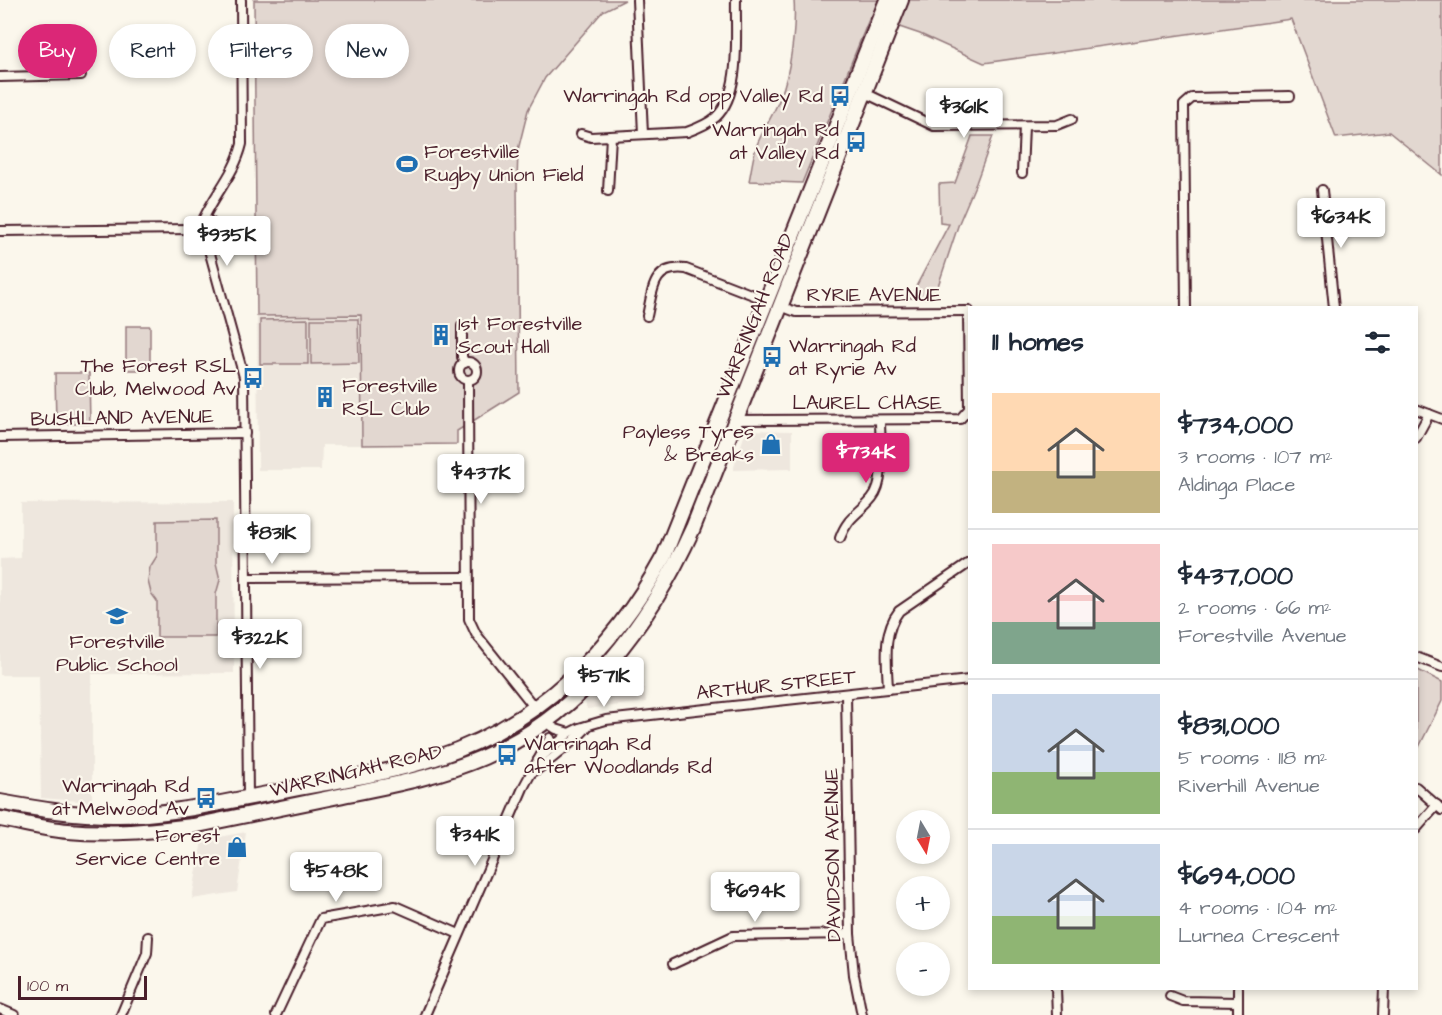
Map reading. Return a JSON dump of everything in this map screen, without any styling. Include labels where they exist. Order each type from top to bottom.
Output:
[{"type":"highway","name":"WARRINGAH ROAD","points":[[0,802],[60,813],[113,816],[176,811],[362,775],[434,759],[487,737],[535,708],[561,687],[618,628],[646,587],[679,521],[887,0]]},
{"type":"highway","name":"WARRINGAH ROAD","points":[[0,819],[46,828],[91,832],[141,831],[193,826],[433,775],[485,756],[522,737],[584,689],[627,643],[676,566],[901,0]]},
{"type":"highway","points":[[851,87],[865,93]]},
{"type":"highway","points":[[766,300],[780,306]]},
{"type":"highway","points":[[535,708],[544,721]]},
{"type":"street","points":[[206,239],[197,237],[193,229],[195,223],[204,218],[231,174],[242,144],[241,0]]},
{"type":"street","points":[[637,0],[643,134]]},
{"type":"street","points":[[581,134],[591,137],[687,132],[717,116],[728,100],[734,78],[736,0]]},
{"type":"street","points":[[0,76],[18,76]]},
{"type":"street","points":[[865,93],[934,126],[1057,125],[1072,119]]},
{"type":"street","points":[[1186,306],[1184,105],[1191,98],[1290,96]]},
{"type":"street","points":[[1022,173],[1024,126]]},
{"type":"street","points":[[608,192],[611,136]]},
{"type":"street","points":[[1322,190],[1334,306]]},
{"type":"street","points":[[204,218],[210,220],[214,226],[213,232],[206,239]]},
{"type":"street","points":[[0,231],[193,229]]},
{"type":"street","points":[[206,239],[243,370],[248,797]]},
{"type":"street","points":[[647,316],[655,282],[662,273],[673,267],[686,269],[766,300]]},
{"type":"street","name":"RYRIE AVENUE","points":[[780,306],[795,312],[968,311]]},
{"type":"street","points":[[462,326],[462,357],[465,363]]},
{"type":"street","points":[[465,363],[473,364],[477,368],[476,377],[468,380],[460,373],[460,367],[465,363]]},
{"type":"street","points":[[468,380],[468,577],[472,627],[535,708]]},
{"type":"street","name":"LAUREL CHASE","points":[[735,420],[960,419],[968,410]]},
{"type":"street","points":[[1418,410],[1442,418]]},
{"type":"street","points":[[1418,434],[1429,414]]},
{"type":"street","points":[[840,538],[845,524],[877,491],[880,475],[880,421]]},
{"type":"street","name":"BUSHLAND AVENUE","points":[[0,437],[245,433]]},
{"type":"street","points":[[888,689],[888,633],[891,621],[899,611],[968,564]]},
{"type":"street","points":[[246,578],[468,577]]},
{"type":"street","points":[[1418,658],[1442,667]]},
{"type":"street","name":"ARTHUR STREET","points":[[560,745],[569,734],[579,728],[618,719],[968,680]]},
{"type":"street","name":"DAVIDSON AVENUE","points":[[846,694],[850,934],[854,975],[862,1015]]},
{"type":"street","points":[[544,721],[569,734]]},
{"type":"street","points":[[544,721],[545,732],[560,745]]},
{"type":"street","name":"ARTHUR STREET","points":[[560,745],[580,736],[587,727]]},
{"type":"street","points":[[425,1015],[523,788],[550,738]]},
{"type":"street","points":[[537,760],[560,745]]},
{"type":"street","points":[[533,772],[539,769],[560,745]]},
{"type":"street","points":[[1418,789],[1439,807],[1418,827]]},
{"type":"street","points":[[276,1015],[321,919],[395,906],[459,934]]},
{"type":"street","points":[[673,964],[732,936],[850,934]]},
{"type":"street","points":[[121,1015],[147,953],[148,937]]},
{"type":"street","points":[[1056,990],[1057,1015]]},
{"type":"street","points":[[1238,990],[1238,1015]]},
{"type":"street","points":[[1383,1015],[1384,990]]},
{"type":"street","points":[[1170,996],[1183,1001],[1238,1002]]},
{"type":"street","points":[[0,1009],[14,1015]]},
{"type":"shaded area","points":[[254,0],[625,0],[603,11],[545,78],[528,110],[518,150],[519,392],[457,431],[457,444],[362,445],[361,315],[257,316],[255,78],[313,78],[313,24],[254,24]]},
{"type":"shaded area","points":[[794,0],[1442,0],[1442,175],[1389,132],[1336,138],[1291,19],[984,63],[920,34],[870,17],[802,183],[749,181],[757,145],[778,103],[790,63]]},
{"type":"shaded area","points":[[972,136],[993,136],[959,223],[934,298],[910,298],[949,224],[940,223],[939,184],[955,183]]},
{"type":"shaded area","name":"Forestville RSL Club","points":[[361,315],[362,445],[322,445],[321,470],[258,470],[257,316]]},
{"type":"shaded area","points":[[308,319],[308,364],[260,364],[260,320]]},
{"type":"shaded area","points":[[311,319],[358,319],[359,363],[311,364]]},
{"type":"shaded area","points":[[126,326],[150,326],[150,370],[126,370]]},
{"type":"shaded area","points":[[55,373],[89,373],[90,424],[56,424]]},
{"type":"shaded area","points":[[746,430],[792,431],[792,469],[733,470]]},
{"type":"shaded area","name":"Forestville Public School","points":[[233,502],[234,673],[92,674],[92,802],[41,798],[39,675],[0,675],[0,559],[21,558],[21,503]]},
{"type":"shaded area","points":[[216,520],[216,563],[220,580],[216,594],[216,637],[157,637],[157,601],[151,593],[148,581],[150,567],[157,556],[157,521]]},
{"type":"shaded area","points":[[1418,670],[1442,682],[1442,701],[1418,749]]},
{"type":"shaded area","points":[[642,673],[646,702],[587,709],[585,702],[618,675]]},
{"type":"shaded area","points":[[246,832],[237,892],[192,899],[202,840]]},
{"type":"place","name":"Warringah Rd opp Valley Rd","points":[[840,96]]},
{"type":"place","name":"Warringah Rd at Valley Rd","points":[[856,142]]},
{"type":"place","name":"Forestville Rugby Union Field","points":[[407,164]]},
{"type":"place","name":"1st Forestville Scout Hall","points":[[441,335]]},
{"type":"place","name":"Warringah Rd at Ryrie Av","points":[[772,357]]},
{"type":"place","name":"The Forest RSL Club, Melwood Av","points":[[253,378]]},
{"type":"place","name":"Forestville RSL Club","points":[[325,397]]},
{"type":"place","name":"Payless Tyres & Breaks","points":[[771,444]]},
{"type":"place","name":"Forestville Public School","points":[[117,616]]},
{"type":"place","name":"Warringah Rd after Woodlands Rd","points":[[507,755]]},
{"type":"place","name":"Warringah Rd at Melwood Av","points":[[206,798]]},
{"type":"place","name":"Forest Service Centre","points":[[237,847]]}]
